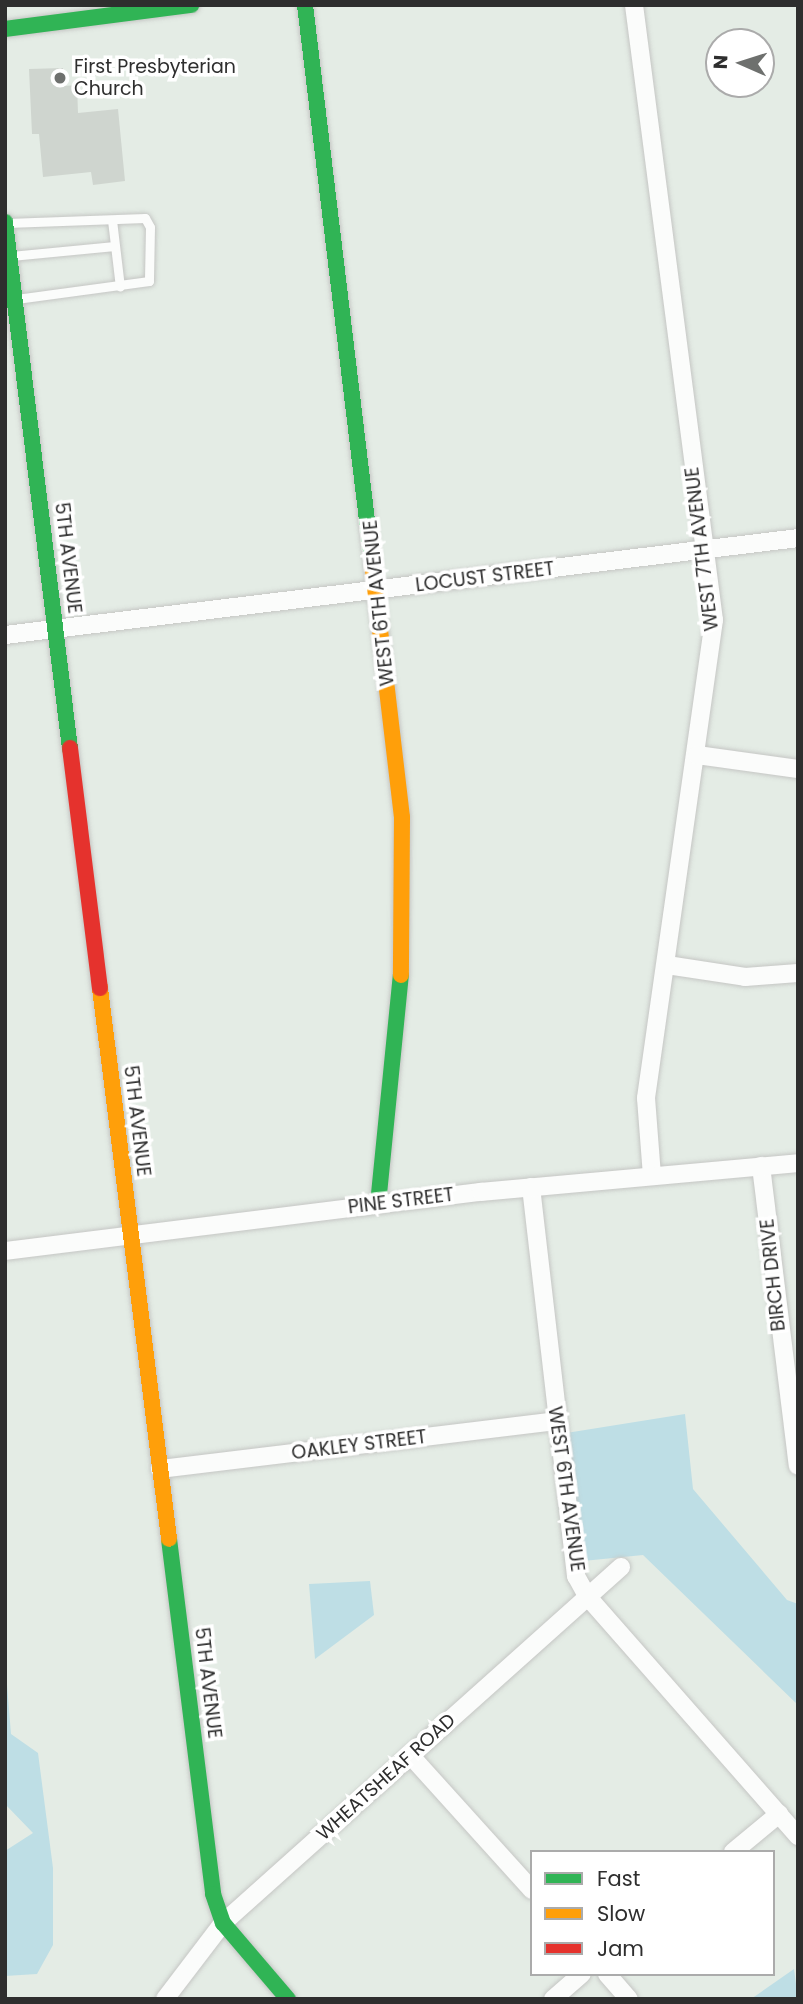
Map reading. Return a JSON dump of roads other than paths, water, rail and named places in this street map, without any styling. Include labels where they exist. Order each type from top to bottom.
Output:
[{"type":"street","points":[[5,29],[146,8],[191,5]]},
{"type":"street","name":"WEST 6TH AVENUE","points":[[306,5],[379,590],[402,817],[404,960],[378,1204]]},
{"type":"street","name":"WEST 7TH AVENUE","points":[[634,5],[714,631],[646,1098],[652,1176]]},
{"type":"street","name":"5TH AVENUE","points":[[5,223],[213,1894],[223,1923],[288,1999]]},
{"type":"street","name":"LOCUST STREET","points":[[5,635],[798,538]]},
{"type":"street","points":[[697,755],[798,769]]},
{"type":"street","points":[[667,964],[745,977],[798,973]]},
{"type":"street","name":"PINE STREET","points":[[5,1251],[531,1187],[798,1163]]},
{"type":"street","name":"BIRCH DRIVE","points":[[761,1166],[798,1466]]},
{"type":"street","name":"WEST 6TH AVENUE","points":[[531,1187],[576,1576],[587,1596],[798,1836]]},
{"type":"street","name":"OAKLEY STREET","points":[[160,1469],[557,1421]]},
{"type":"street","name":"WHEATSHEAF ROAD","points":[[165,1999],[223,1923],[621,1567]]},
{"type":"street","points":[[410,1755],[530,1888]]},
{"type":"street","points":[[735,1850],[779,1814]]},
{"type":"street","points":[[553,1999],[580,1976]]},
{"type":"street","points":[[609,1976],[629,1999]]},
{"type":"lane","points":[[5,223],[145,218],[150,227],[154,275],[120,287],[15,299]]},
{"type":"lane","points":[[112,220],[120,287]]},
{"type":"lane","points":[[9,256],[115,246]]},
{"type":"place","name":"First Presbyterian Church","points":[[60,78]]}]
